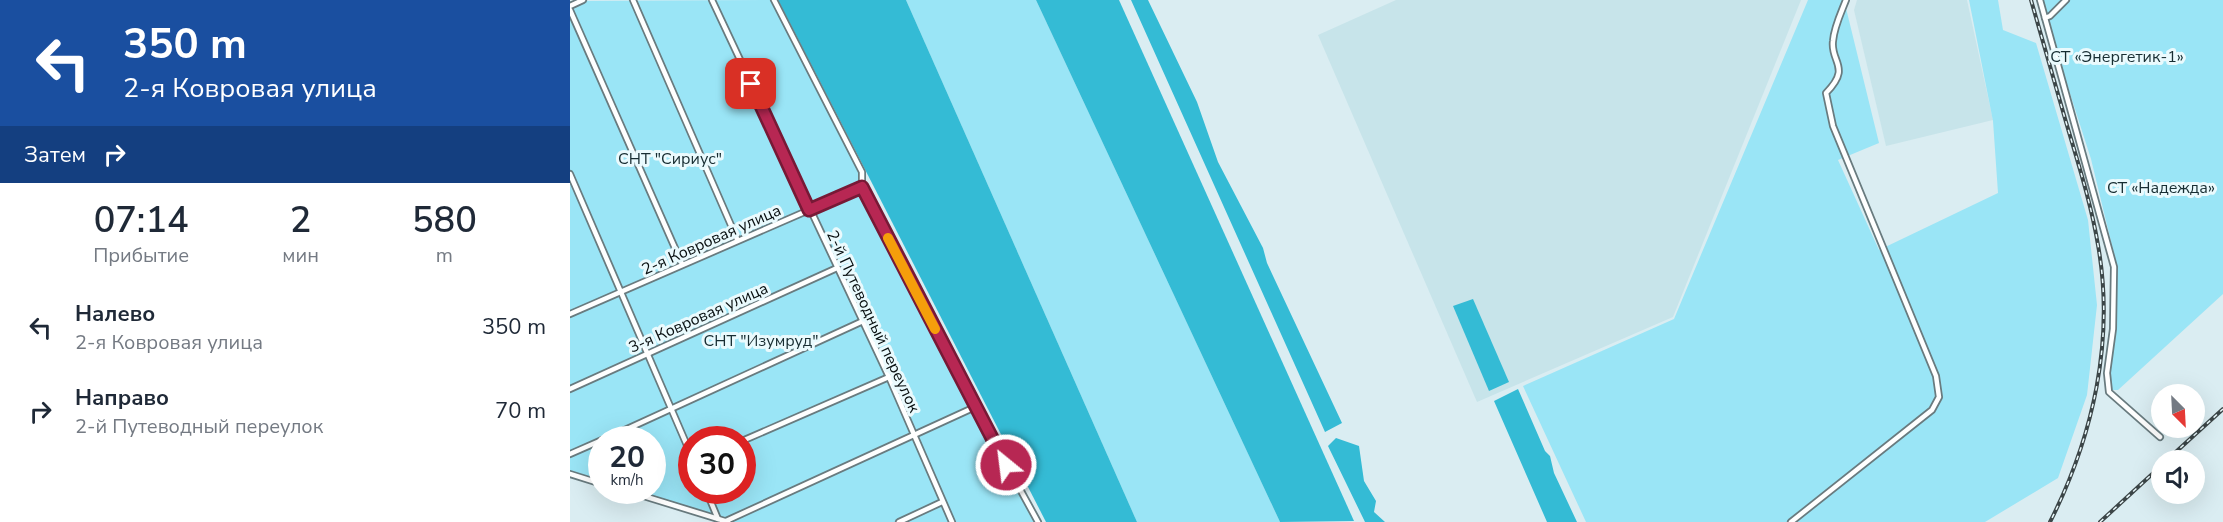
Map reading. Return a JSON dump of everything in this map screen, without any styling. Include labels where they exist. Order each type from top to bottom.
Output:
[{"type":"street","points":[[583,0],[570,8],[682,264]]},
{"type":"street","points":[[633,0],[737,239]]},
{"type":"street","name":"2-й Путеводный переулок","points":[[712,0],[889,377],[952,522]]},
{"type":"street","points":[[774,0],[862,172],[862,187],[975,407],[1038,522]]},
{"type":"street","points":[[1791,522],[1932,410],[1939,397],[1940,389],[1833,126],[1826,93],[1835,84],[1840,65],[1832,43],[1846,0]]},
{"type":"street","points":[[2040,0],[2114,267],[2113,329],[2107,373],[2109,392],[2151,429]]},
{"type":"street","points":[[2045,18],[2066,0]]},
{"type":"street","points":[[570,174],[678,426]]},
{"type":"street","name":"2-я Ковровая улица","points":[[570,314],[737,239],[862,187]]},
{"type":"street","name":"3-я Ковровая улица","points":[[570,389],[837,268]]},
{"type":"street","points":[[633,426],[863,321]]},
{"type":"street","points":[[756,435],[889,377]]},
{"type":"street","points":[[666,503],[727,522],[975,407]]},
{"type":"street","points":[[570,454],[588,446]]},
{"type":"street","points":[[570,474],[588,480]]},
{"type":"street","points":[[899,522],[942,502]]},
{"type":"street","points":[[712,504],[718,519]]},
{"type":"shaded area","points":[[778,0],[906,0],[1137,522],[1046,522]]},
{"type":"shaded area","points":[[1036,0],[1119,0],[1354,521],[1280,522]]},
{"type":"shaded area","points":[[1131,0],[1148,0],[1197,102],[1218,162],[1263,248],[1267,263],[1342,423],[1325,432]]},
{"type":"shaded area","points":[[1396,0],[1801,0],[1673,317],[1477,402],[1318,35]]},
{"type":"shaded area","points":[[1857,0],[1967,0],[1993,120],[1886,146],[1854,10]]},
{"type":"shaded area","points":[[1473,299],[1509,382],[1489,391],[1453,306]]},
{"type":"shaded area","points":[[1518,389],[1545,451],[1550,456],[1554,473],[1577,522],[1547,522],[1494,401]]},
{"type":"shaded area","points":[[1336,438],[1359,446],[1364,481],[1376,501],[1374,512],[1385,522],[1365,522],[1328,446]]},
{"type":"green space","points":[[772,0],[1036,522],[720,522],[660,504],[666,504],[666,426],[588,426],[588,482],[570,477],[570,1]]},
{"type":"green space","points":[[906,0],[1036,0],[1280,522],[1137,522]]},
{"type":"green space","points":[[1808,0],[1844,0],[1879,143],[1838,160],[1879,250],[1998,193],[1993,121],[1969,0],[1998,0],[2003,30],[2036,43],[2088,220],[2097,305],[2087,395],[2058,478],[1985,522],[1586,522],[1523,386],[1674,319]]},
{"type":"green space","name":"СТ «Надежда»","points":[[2040,0],[2223,0],[2223,294],[2118,390],[2109,390],[2116,289],[2115,258],[2091,159]]},
{"type":"railway","points":[[2031,0],[2088,198],[2103,281],[2102,352],[2089,422],[2065,490],[2050,522]]},
{"type":"railway","points":[[2178,450],[2223,409]]},
{"type":"railway","points":[[2100,522],[2151,475]]},
{"type":"slow traffic","points":[[888,238],[935,329]]},
{"type":"route","points":[[751,84],[809,210],[862,187],[1006,465]]},
{"type":"park label","name":"СТ «Энергетик-1»","points":[[2117,56]]},
{"type":"park label","name":"СНТ \"Сириус\"","points":[[670,158]]},
{"type":"park label","name":"СНТ \"Изумруд\"","points":[[761,340]]}]
